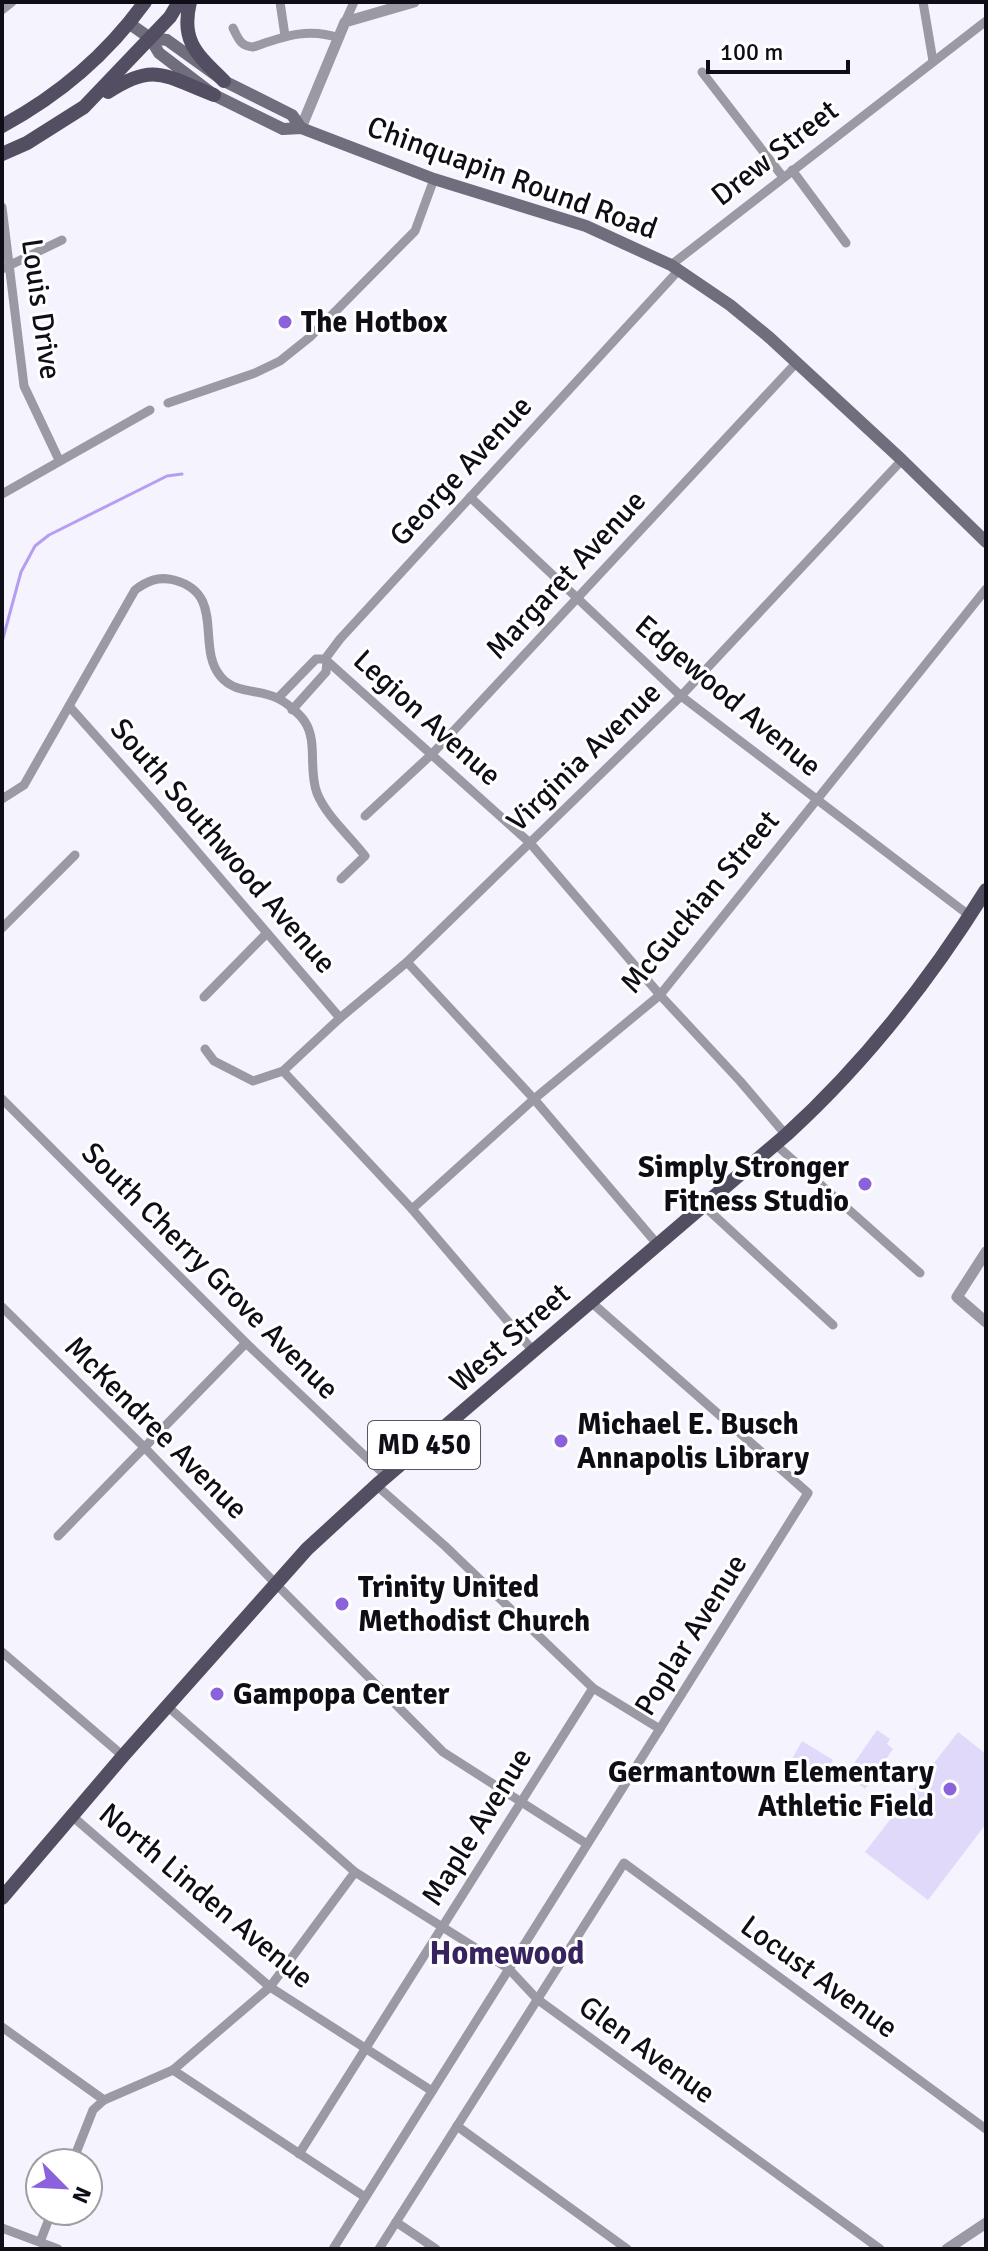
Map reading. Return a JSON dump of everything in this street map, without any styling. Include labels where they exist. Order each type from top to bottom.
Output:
[{"type":"main road","points":[[2,126],[28,112],[71,81],[130,24],[145,2]]},
{"type":"main road","points":[[84,107],[170,17],[179,2]]},
{"type":"main road","points":[[190,2],[187,20],[189,40],[194,50],[224,81]]},
{"type":"main road","name":"Chinquapin Round Road","points":[[130,24],[150,38],[159,53],[214,95],[283,129],[301,128],[434,179],[586,226],[674,268],[730,305],[797,362],[986,542]]},
{"type":"main road","name":"Chinquapin Round Road","points":[[150,38],[167,40],[224,81],[292,115],[301,128]]},
{"type":"main road","points":[[2,154],[27,143],[128,79],[150,73],[214,95]]},
{"type":"main road","name":"West Street","points":[[2,1898],[307,1549],[381,1481],[780,1140],[844,1080],[891,1025],[986,890]]},
{"type":"street","points":[[2,10],[12,2]]},
{"type":"street","points":[[280,2],[285,36]]},
{"type":"street","points":[[301,128],[354,2]]},
{"type":"street","points":[[345,22],[414,2]]},
{"type":"street","points":[[923,2],[933,61]]},
{"type":"street","name":"Drew Street","points":[[674,268],[783,177],[986,21]]},
{"type":"street","points":[[233,28],[246,47],[295,33],[321,32],[339,38]]},
{"type":"street","points":[[702,72],[783,177]]},
{"type":"street","points":[[792,170],[846,243]]},
{"type":"street","points":[[168,403],[260,371],[280,361],[310,337],[415,231],[434,179]]},
{"type":"street","name":"Louis Drive","points":[[2,207],[6,266],[24,386],[59,460]]},
{"type":"street","points":[[6,266],[62,240]]},
{"type":"street","name":"George Avenue","points":[[278,698],[316,659],[326,660],[340,639],[674,268]]},
{"type":"street","name":"Margaret Avenue","points":[[365,816],[432,754],[797,362]]},
{"type":"street","points":[[2,494],[150,410]]},
{"type":"street","name":"Virginia Avenue","points":[[283,1071],[407,962],[681,696],[902,460]]},
{"type":"street","name":"Edgewood Avenue","points":[[470,497],[681,696],[970,916]]},
{"type":"street","points":[[2,799],[24,785],[135,590],[158,578],[182,583],[198,594],[204,604],[212,657],[220,677],[236,687],[278,698],[304,719],[309,731],[317,793],[365,856],[341,879]]},
{"type":"street","name":"McGuckian Street","points":[[412,1209],[534,1099],[660,995],[986,589]]},
{"type":"street","points":[[292,710],[326,672],[326,660]]},
{"type":"street","name":"Legion Avenue","points":[[326,660],[530,843],[780,1140],[920,1273]]},
{"type":"street","name":"South Southwood Avenue","points":[[69,706],[340,1018]]},
{"type":"street","points":[[2,928],[75,855]]},
{"type":"street","points":[[204,997],[267,933]]},
{"type":"street","points":[[407,962],[534,1099],[658,1245]]},
{"type":"street","points":[[205,1049],[214,1061],[253,1081],[283,1071],[412,1209],[534,1352]]},
{"type":"street","name":"South Cherry Grove Avenue","points":[[2,1099],[445,1546],[593,1688],[660,1729]]},
{"type":"street","points":[[704,1206],[833,1325]]},
{"type":"street","points":[[986,1252],[957,1297],[986,1322]]},
{"type":"street","name":"Poplar Avenue","points":[[333,2249],[808,1493],[591,1302]]},
{"type":"street","name":"McKendree Avenue","points":[[4,1313],[146,1449],[275,1583]]},
{"type":"street","points":[[58,1536],[246,1343]]},
{"type":"street","points":[[275,1583],[443,1752],[587,1844]]},
{"type":"street","points":[[2,1652],[123,1756]]},
{"type":"street","name":"Maple Avenue","points":[[299,2154],[593,1688]]},
{"type":"street","name":"Glen Avenue","points":[[167,1706],[355,1872],[509,1969],[537,1999],[880,2249]]},
{"type":"street","name":"North Linden Avenue","points":[[72,1816],[270,1987],[432,2091]]},
{"type":"street","name":"Locust Avenue","points":[[537,1999],[624,1863],[986,2129]]},
{"type":"street","points":[[78,2147],[93,2110],[104,2100],[173,2070],[270,1987],[355,1872]]},
{"type":"street","points":[[379,2249],[537,1999]]},
{"type":"street","points":[[2,2027],[104,2100]]},
{"type":"street","points":[[173,2070],[365,2197]]},
{"type":"street","points":[[457,2126],[627,2249]]},
{"type":"street","points":[[396,2222],[436,2249]]},
{"type":"street","points":[[947,2249],[986,2223]]},
{"type":"street","points":[[40,2242],[46,2227]]},
{"type":"street","points":[[2,2228],[58,2249]]},
{"type":"shaded area","points":[[877,1730],[890,1739],[887,1744],[893,1749],[865,1789],[846,1775]]},
{"type":"shaded area","name":"Germantown Elementary Athletic Field","points":[[958,1732],[986,1754],[986,1824],[928,1900],[865,1852]]},
{"type":"shaded area","points":[[802,1741],[833,1760],[821,1778],[791,1761]]},
{"type":"waterway","points":[[2,642],[21,572],[35,546],[49,535],[167,476],[182,474]]},
{"type":"place","name":"The Hotbox","points":[[285,322]]},
{"type":"place","name":"Simply Stronger Fitness Studio","points":[[865,1184]]},
{"type":"place","name":"Michael E. Busch Annapolis Library","points":[[561,1441]]},
{"type":"place","name":"Trinity United Methodist Church","points":[[342,1604]]},
{"type":"place","name":"Gampopa Center","points":[[217,1694]]},
{"type":"place","name":"Germantown Elementary Athletic Field","points":[[950,1789]]},
{"type":"district","name":"Homewood","points":[[507,1953]]}]
